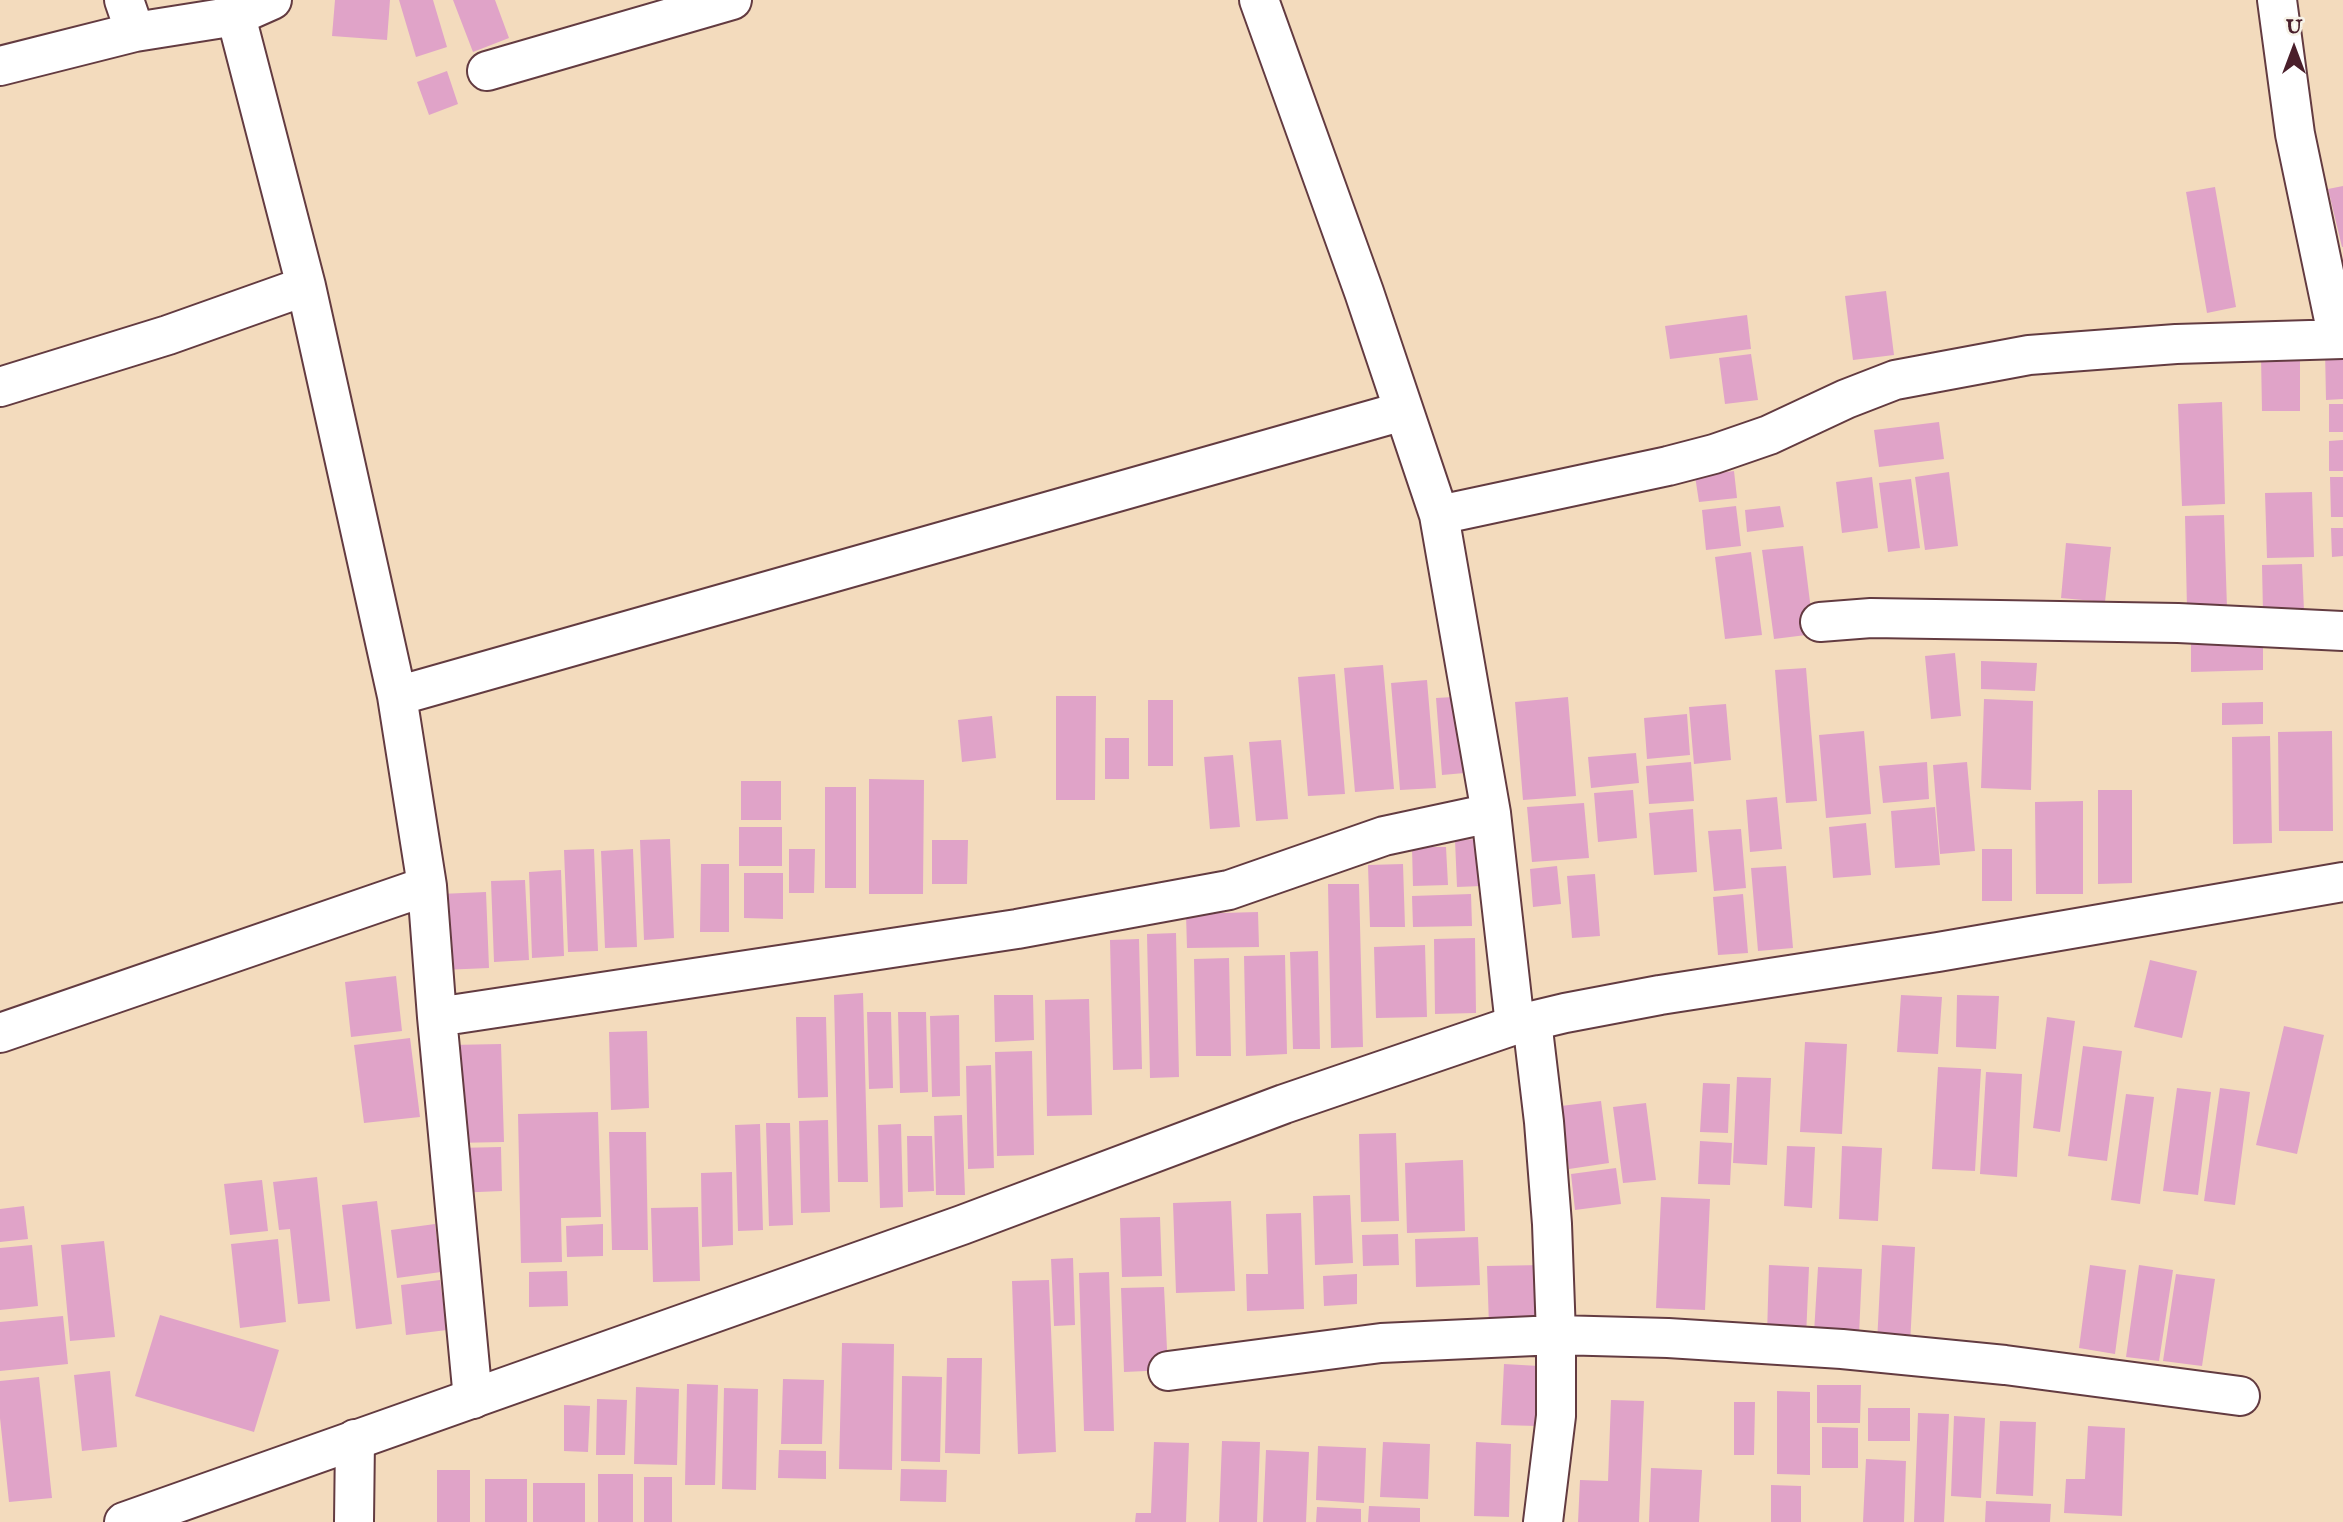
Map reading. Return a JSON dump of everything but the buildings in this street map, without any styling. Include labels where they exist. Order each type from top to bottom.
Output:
[{"type":"street","points":[[0,66],[130,16],[236,16],[272,0]]},
{"type":"street","points":[[487,71],[732,0]]},
{"type":"street","points":[[1259,0],[1364,292],[1439,515],[1491,813],[1523,1023],[1544,1122],[1552,1224],[1556,1416],[1542,1522]]},
{"type":"street","points":[[1439,515],[1714,454],[1769,435],[1846,399],[1895,380],[2029,355],[2176,344],[2340,339],[2295,134],[2277,0]]},
{"type":"street","points":[[236,16],[306,286],[397,696],[427,886],[473,1399]]},
{"type":"street","points":[[0,387],[168,335],[306,286]]},
{"type":"street","points":[[397,696],[1403,411]]},
{"type":"street","points":[[1820,622],[1871,618],[2014,620],[2178,623],[2343,631]]},
{"type":"street","points":[[437,1017],[1017,929],[1229,890],[1384,836],[1491,813]]},
{"type":"street","points":[[124,1522],[949,1230],[1284,1104],[1523,1023],[1660,995],[1938,952],[2343,882]]},
{"type":"street","points":[[0,1033],[427,886]]},
{"type":"street","points":[[1168,1371],[1381,1343],[1556,1335],[1668,1338],[1842,1349],[2005,1365],[2240,1396]]},
{"type":"street","points":[[355,1439],[355,1522]]}]
